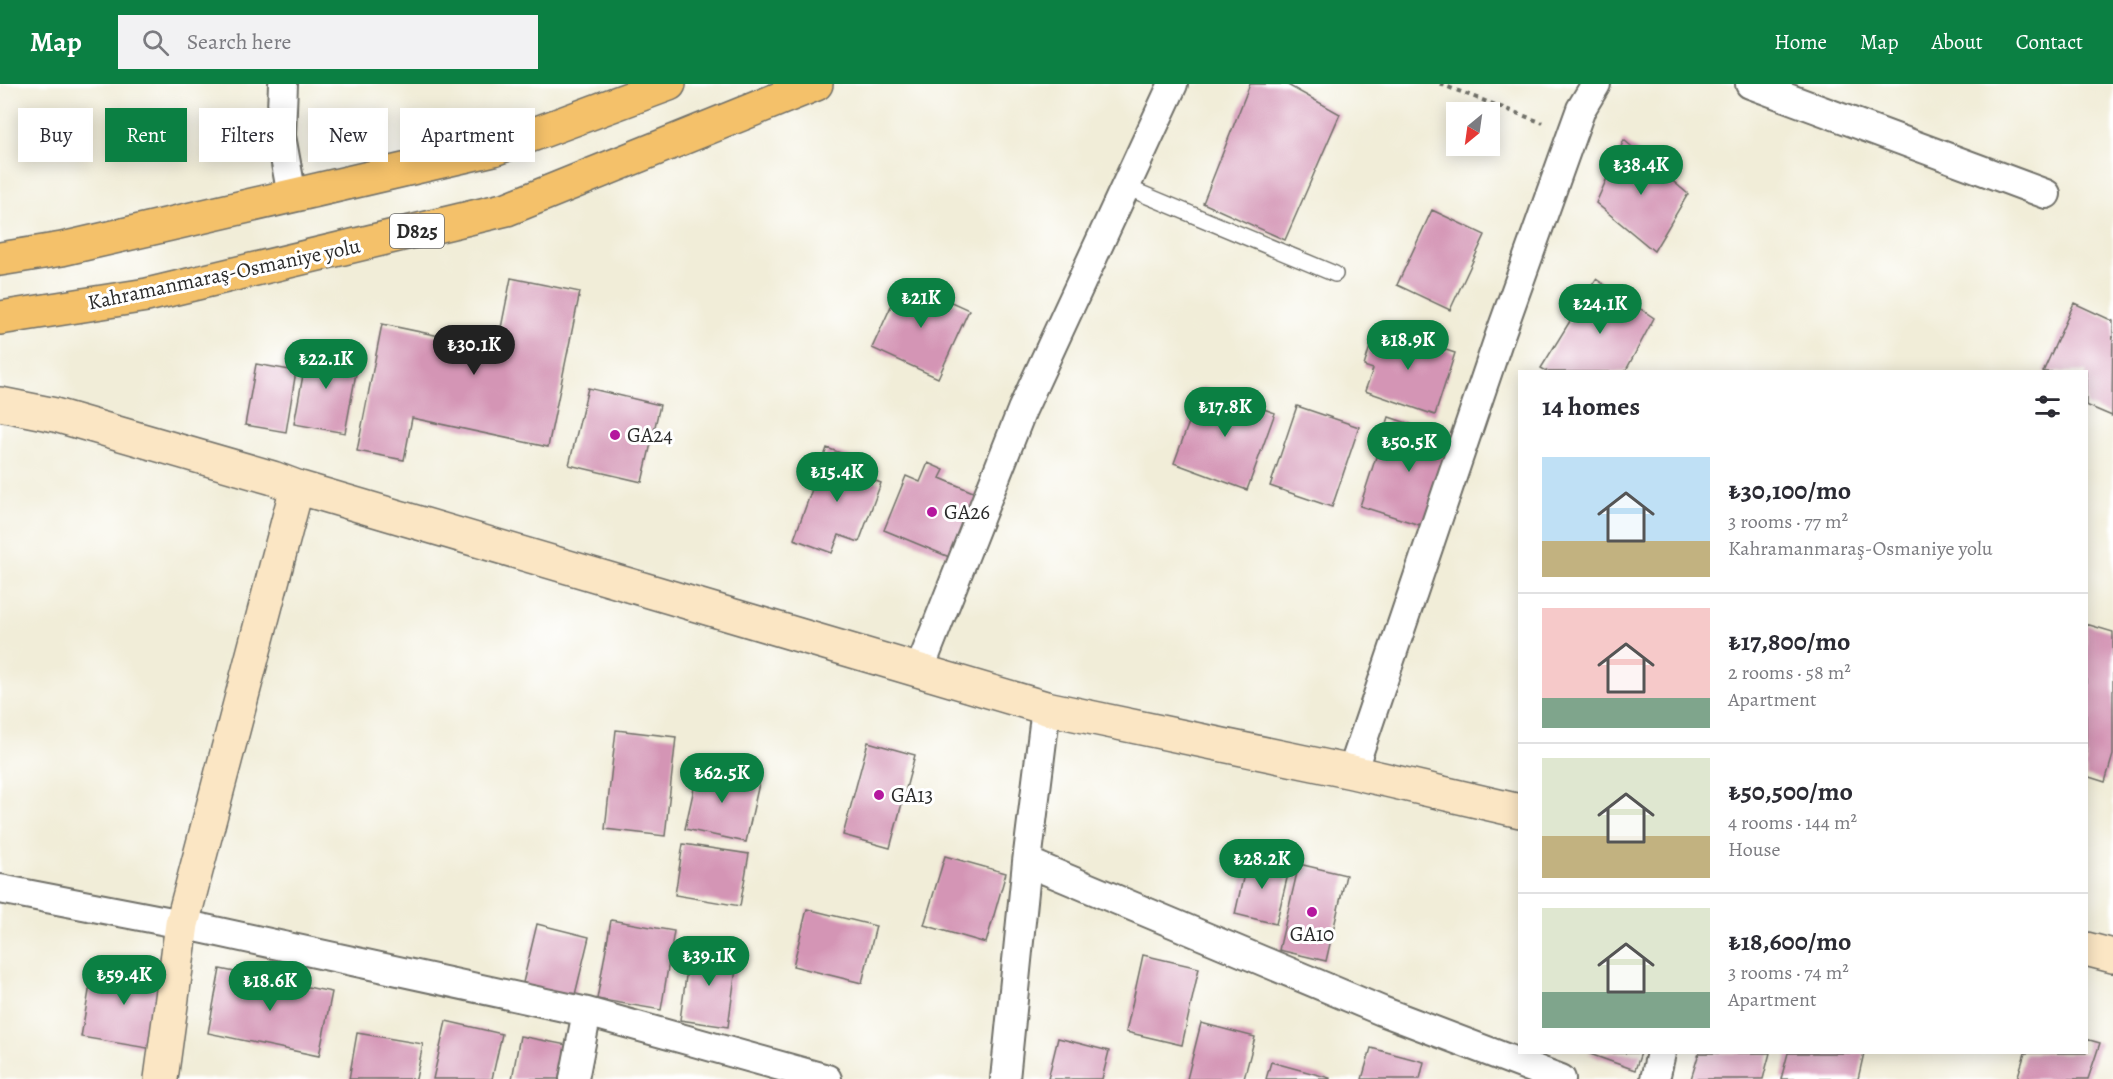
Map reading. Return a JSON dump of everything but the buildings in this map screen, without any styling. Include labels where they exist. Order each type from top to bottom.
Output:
[{"type":"highway","points":[[0,259],[62,249],[494,149],[669,84]]},
{"type":"highway","name":"Kahramanmaraş-Osmaniye yolu","points":[[0,318],[147,295],[507,209],[816,84]]},
{"type":"street","points":[[283,84],[281,136],[292,196]]},
{"type":"street","points":[[919,671],[1022,410],[1173,84]]},
{"type":"street","points":[[1352,772],[1499,338],[1581,109],[1596,84]]},
{"type":"street","points":[[1750,84],[2046,194]]},
{"type":"street","points":[[0,404],[55,415],[261,474],[297,487],[1046,708],[1352,772],[1518,811]]},
{"type":"street","points":[[161,1079],[182,924],[297,487]]},
{"type":"street","points":[[1005,1079],[1046,708]]},
{"type":"street","points":[[1028,862],[1382,1011],[1561,1079]]},
{"type":"street","points":[[0,890],[182,924],[587,1012],[828,1079]]},
{"type":"street","points":[[2088,950],[2113,956]]},
{"type":"street","points":[[574,1079],[587,1012]]},
{"type":"street","points":[[1655,1079],[1661,1054]]},
{"type":"lane","points":[[1126,186],[1335,274]]},
{"type":"path","points":[[1440,84],[1572,134]]},
{"type":"place","name":"GA24","points":[[615,435]]},
{"type":"place","name":"GA26","points":[[932,512]]},
{"type":"place","name":"GA13","points":[[879,795]]},
{"type":"place","name":"GA10","points":[[1312,912]]}]
